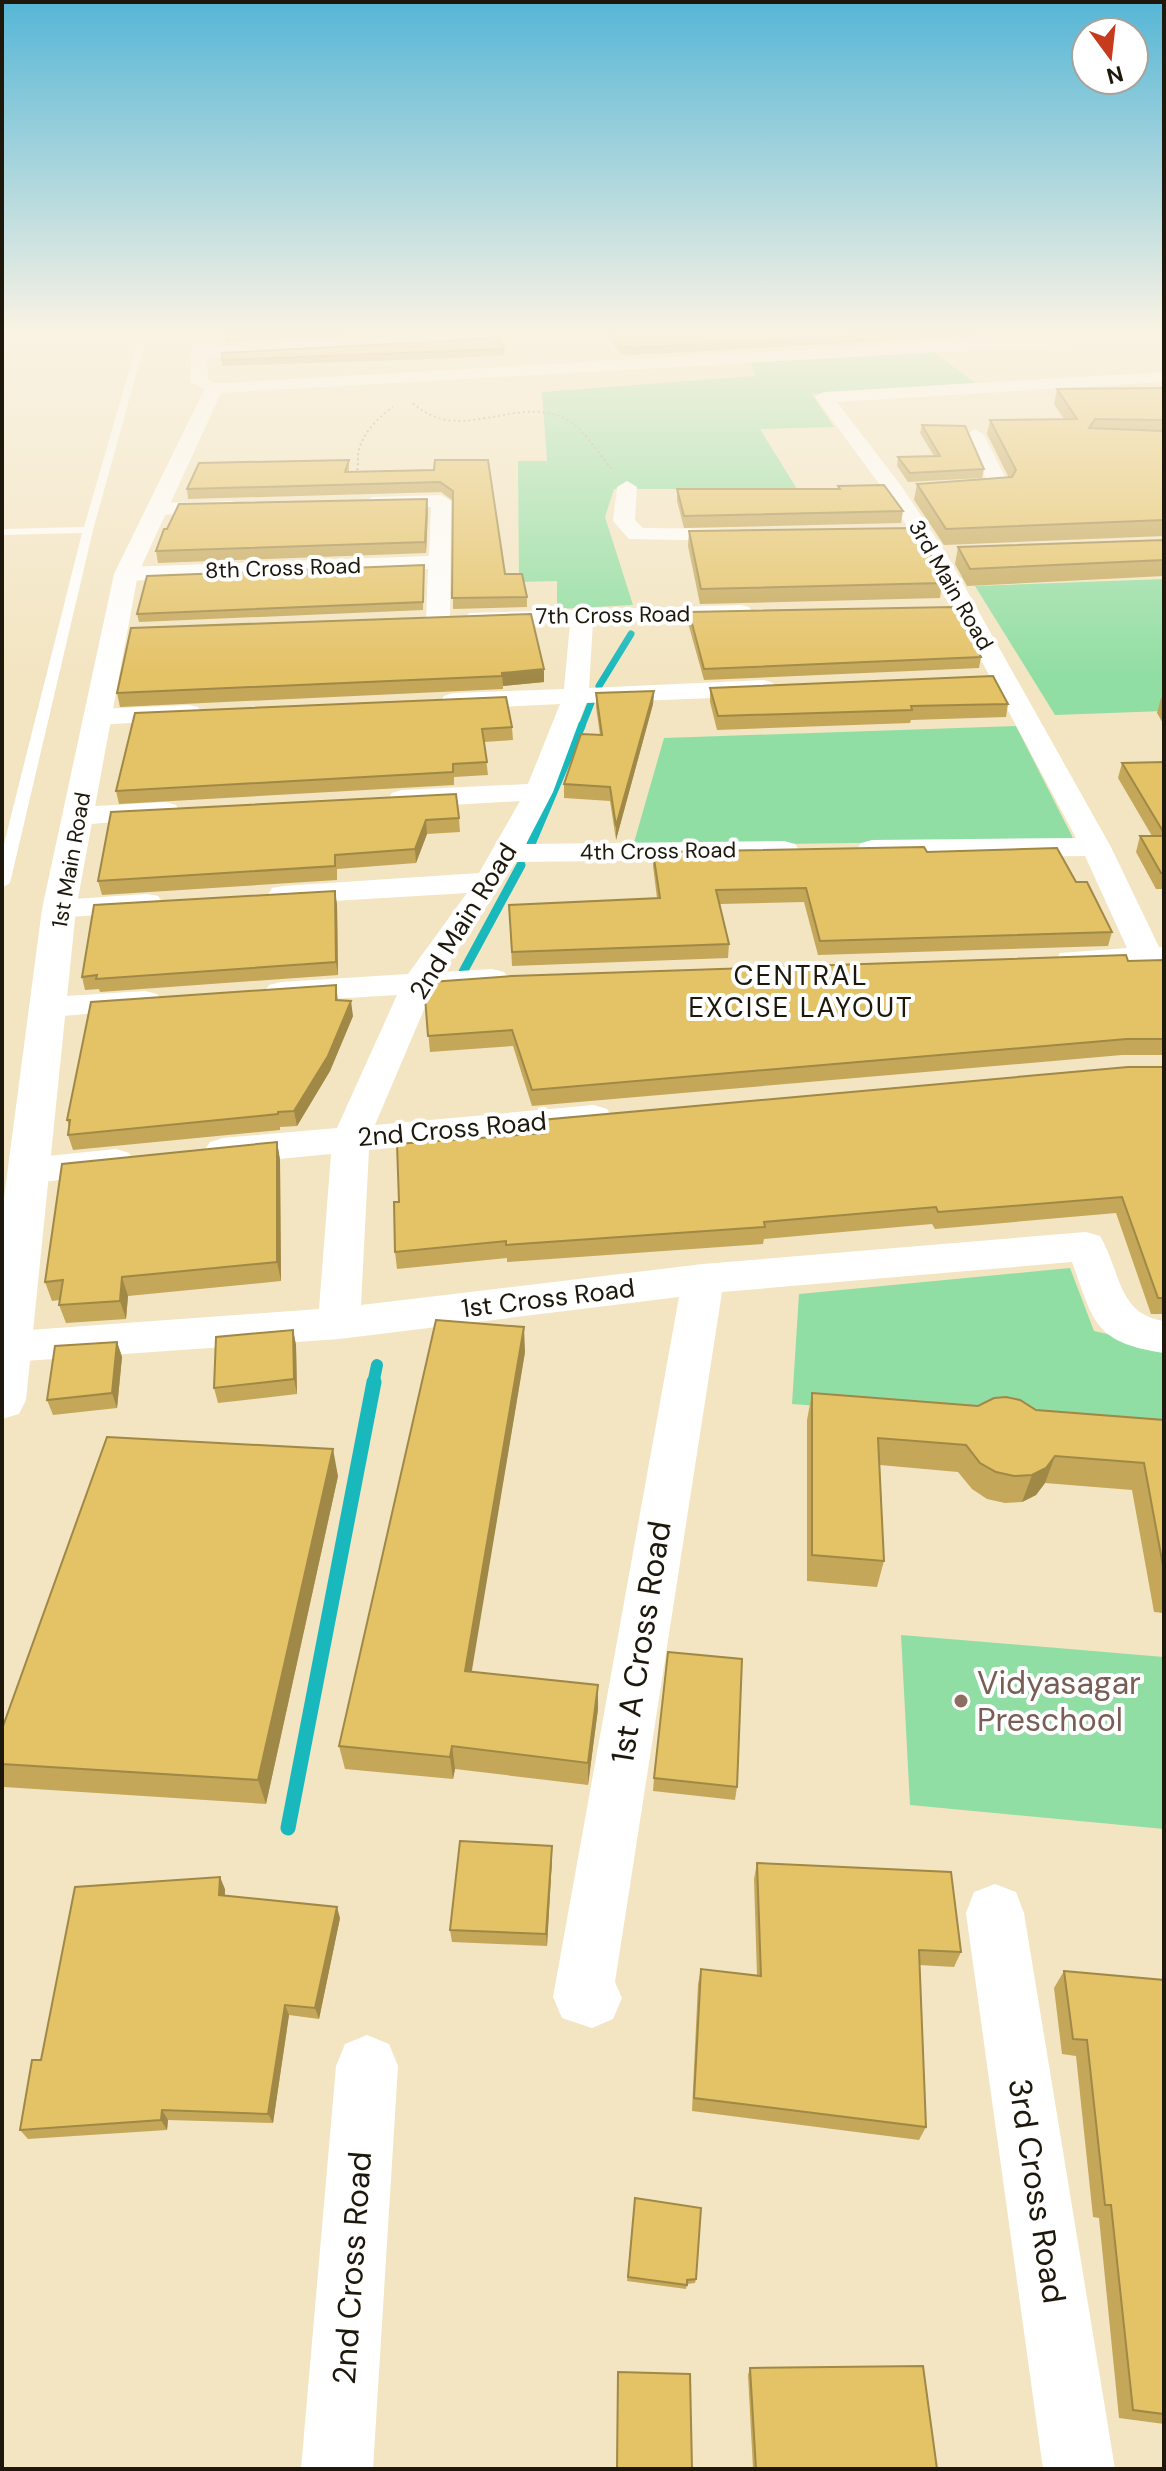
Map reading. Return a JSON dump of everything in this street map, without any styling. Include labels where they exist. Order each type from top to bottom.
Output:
[{"type":"street","name":"1st Main Road","points":[[2,1400],[59,909],[97,717],[133,630],[126,574],[186,446]]},
{"type":"street","name":"3rd Main Road","points":[[861,446],[895,491],[936,555],[1156,958]]},
{"type":"street","points":[[895,491],[1000,487],[980,446]]},
{"type":"street","points":[[627,487],[624,521],[637,534],[761,535]]},
{"type":"street","points":[[341,504],[441,501],[438,620]]},
{"type":"street","points":[[156,509],[249,507]]},
{"type":"street","points":[[889,532],[921,532]]},
{"type":"street","points":[[936,555],[967,554]]},
{"type":"street","name":"8th Cross Road","points":[[126,574],[440,562]]},
{"type":"street","points":[[933,609],[965,608]]},
{"type":"street","name":"7th Cross Road","points":[[408,621],[758,612]]},
{"type":"street","name":"2nd Main Road","points":[[339,1323],[351,1138],[419,982],[490,882],[539,792],[576,695],[582,615]]},
{"type":"street","points":[[972,679],[1004,678]]},
{"type":"street","points":[[432,702],[782,687]]},
{"type":"street","points":[[97,717],[209,712]]},
{"type":"street","points":[[380,800],[539,792]]},
{"type":"street","points":[[79,816],[190,810]]},
{"type":"street","points":[[842,850],[1096,847]]},
{"type":"street","name":"4th Cross Road","points":[[508,853],[810,850]]},
{"type":"street","points":[[251,897],[490,882]]},
{"type":"street","points":[[59,909],[171,902]]},
{"type":"street","points":[[1040,961],[1156,958]]},
{"type":"street","points":[[250,994],[528,978]]},
{"type":"street","points":[[50,1007],[173,999]]},
{"type":"street","name":"2nd Cross Road","points":[[28,1171],[635,1113]]},
{"type":"street","name":"1st Cross Road","points":[[10,1346],[339,1323],[703,1279],[1086,1246],[1114,1318],[1154,1335]]},
{"type":"street","name":"1st A Cross Road","points":[[592,1998],[583,1997],[703,1279]]},
{"type":"street","name":"3rd Cross Road","points":[[995,1913],[1079,2469]]},
{"type":"street","name":"2nd Cross Road","points":[[337,2469],[367,2066]]},
{"type":"lane","points":[[2,883],[88,530],[112,446]]},
{"type":"lane","points":[[2,532],[88,530]]},
{"type":"path","points":[[341,504],[359,469],[361,446]]},
{"type":"path","points":[[591,446],[627,487]]},
{"type":"green space","points":[[546,446],[771,446],[797,489],[614,489],[605,517],[633,605],[557,609],[557,581],[519,582],[518,461],[547,461]]},
{"type":"green space","points":[[1164,579],[1164,711],[1055,715],[975,586]]},
{"type":"green space","points":[[1016,726],[1074,840],[633,846],[664,738]]},
{"type":"green space","points":[[1070,1268],[1094,1331],[1164,1347],[1164,1431],[792,1404],[799,1294]]},
{"type":"green space","points":[[901,1635],[1164,1657],[1164,1829],[910,1805]]},
{"type":"building","points":[[934,446],[974,446],[984,469],[910,473],[898,457],[940,456]]},
{"type":"building","points":[[1004,446],[1164,446],[1164,520],[946,529],[917,484],[1012,477],[1016,470]]},
{"type":"building","points":[[349,460],[345,472],[434,470],[435,460],[488,460],[505,574],[522,574],[527,597],[452,598],[453,491],[440,482],[187,489],[199,463]]},
{"type":"building","points":[[884,485],[903,511],[684,516],[677,489],[840,489],[838,486]]},
{"type":"building","points":[[427,499],[425,542],[156,551],[164,529],[167,529],[179,504]]},
{"type":"building","points":[[915,528],[941,572],[936,572],[942,583],[701,589],[689,531]]},
{"type":"building","points":[[1164,540],[1164,560],[970,569],[958,547]]},
{"type":"building","points":[[424,565],[423,602],[137,614],[147,576]]},
{"type":"building","points":[[954,607],[981,657],[704,669],[689,612]]},
{"type":"building","points":[[531,614],[544,669],[502,673],[502,676],[117,693],[131,628]]},
{"type":"building","points":[[993,676],[1008,704],[718,716],[710,688]]},
{"type":"building","points":[[654,691],[616,826],[610,787],[564,784],[581,734],[602,735],[596,693]]},
{"type":"building","points":[[506,697],[512,727],[482,729],[487,762],[453,764],[453,772],[116,791],[135,713]]},
{"type":"building","points":[[1164,762],[1164,833],[1122,763]]},
{"type":"building","points":[[456,794],[459,818],[426,820],[415,849],[335,855],[335,866],[98,881],[111,812]]},
{"type":"building","points":[[1140,836],[1164,836],[1164,873],[1161,873]]},
{"type":"building","points":[[924,847],[927,852],[1057,848],[1076,882],[1087,882],[1112,932],[820,941],[806,888],[716,890],[729,944],[512,952],[509,905],[660,898],[653,852]]},
{"type":"building","points":[[335,891],[336,962],[96,979],[97,975],[82,977],[94,905]]},
{"type":"building","points":[[1126,955],[1128,961],[1164,960],[1164,1039],[1127,1039],[532,1090],[512,1030],[428,1036],[425,997],[431,982],[512,976]]},
{"type":"building","points":[[336,985],[336,1000],[351,1001],[328,1056],[294,1111],[68,1135],[70,1120],[67,1120],[91,1002]]},
{"type":"building","points":[[1128,1067],[1164,1067],[1164,1298],[1158,1298],[1122,1197],[938,1212],[936,1207],[764,1222],[765,1227],[506,1245],[506,1241],[395,1252],[394,1202],[399,1202],[397,1144],[546,1133],[541,1120]]},
{"type":"building","points":[[277,1142],[277,1262],[122,1277],[120,1301],[59,1305],[63,1280],[45,1282],[62,1164]]},
{"type":"building","points":[[436,1320],[524,1327],[465,1671],[598,1685],[588,1763],[452,1746],[450,1757],[339,1746]]},
{"type":"building","points":[[293,1330],[294,1379],[214,1388],[216,1337]]},
{"type":"building","points":[[117,1342],[112,1393],[47,1400],[55,1346]]},
{"type":"building","points":[[812,1393],[978,1406],[994,1398],[1006,1397],[1020,1400],[1036,1410],[1164,1420],[1164,1571],[1144,1463],[1055,1456],[1046,1468],[1032,1475],[1014,1476],[996,1472],[980,1463],[966,1445],[878,1438],[884,1561],[812,1555]]},
{"type":"building","points":[[107,1437],[333,1449],[258,1780],[2,1764],[2,1729]]},
{"type":"building","points":[[668,1652],[742,1659],[737,1787],[654,1778]]},
{"type":"building","points":[[460,1841],[552,1846],[546,1934],[450,1930]]},
{"type":"building","points":[[757,1863],[951,1872],[961,1952],[919,1950],[926,2127],[694,2098],[701,1969],[761,1976]]},
{"type":"building","points":[[220,1877],[219,1895],[337,1907],[315,2008],[285,2005],[268,2114],[162,2110],[161,2120],[20,2130],[32,2060],[41,2060],[75,1887]]},
{"type":"building","points":[[1064,1971],[1164,1980],[1164,2414],[1133,2410],[1111,2205],[1105,2205],[1087,2040],[1073,2039]]},
{"type":"building","points":[[635,2198],[701,2208],[696,2279],[687,2280],[687,2285],[628,2277]]},
{"type":"building","points":[[923,2366],[937,2469],[756,2469],[750,2368]]},
{"type":"building","points":[[618,2372],[690,2374],[692,2469],[617,2469]]},
{"type":"waterway","points":[[599,686],[631,634]]},
{"type":"waterway","points":[[581,728],[591,703]]},
{"type":"waterway","points":[[531,844],[581,726]]},
{"type":"waterway","points":[[463,972],[521,865]]},
{"type":"waterway","points":[[373,1384],[377,1365]]},
{"type":"waterway","points":[[288,1828],[374,1382]]},
{"type":"place","name":"Vidyasagar Preschool","points":[[961,1701]]},
{"type":"district","name":"CENTRAL EXCISE LAYOUT","points":[[801,991]]}]
